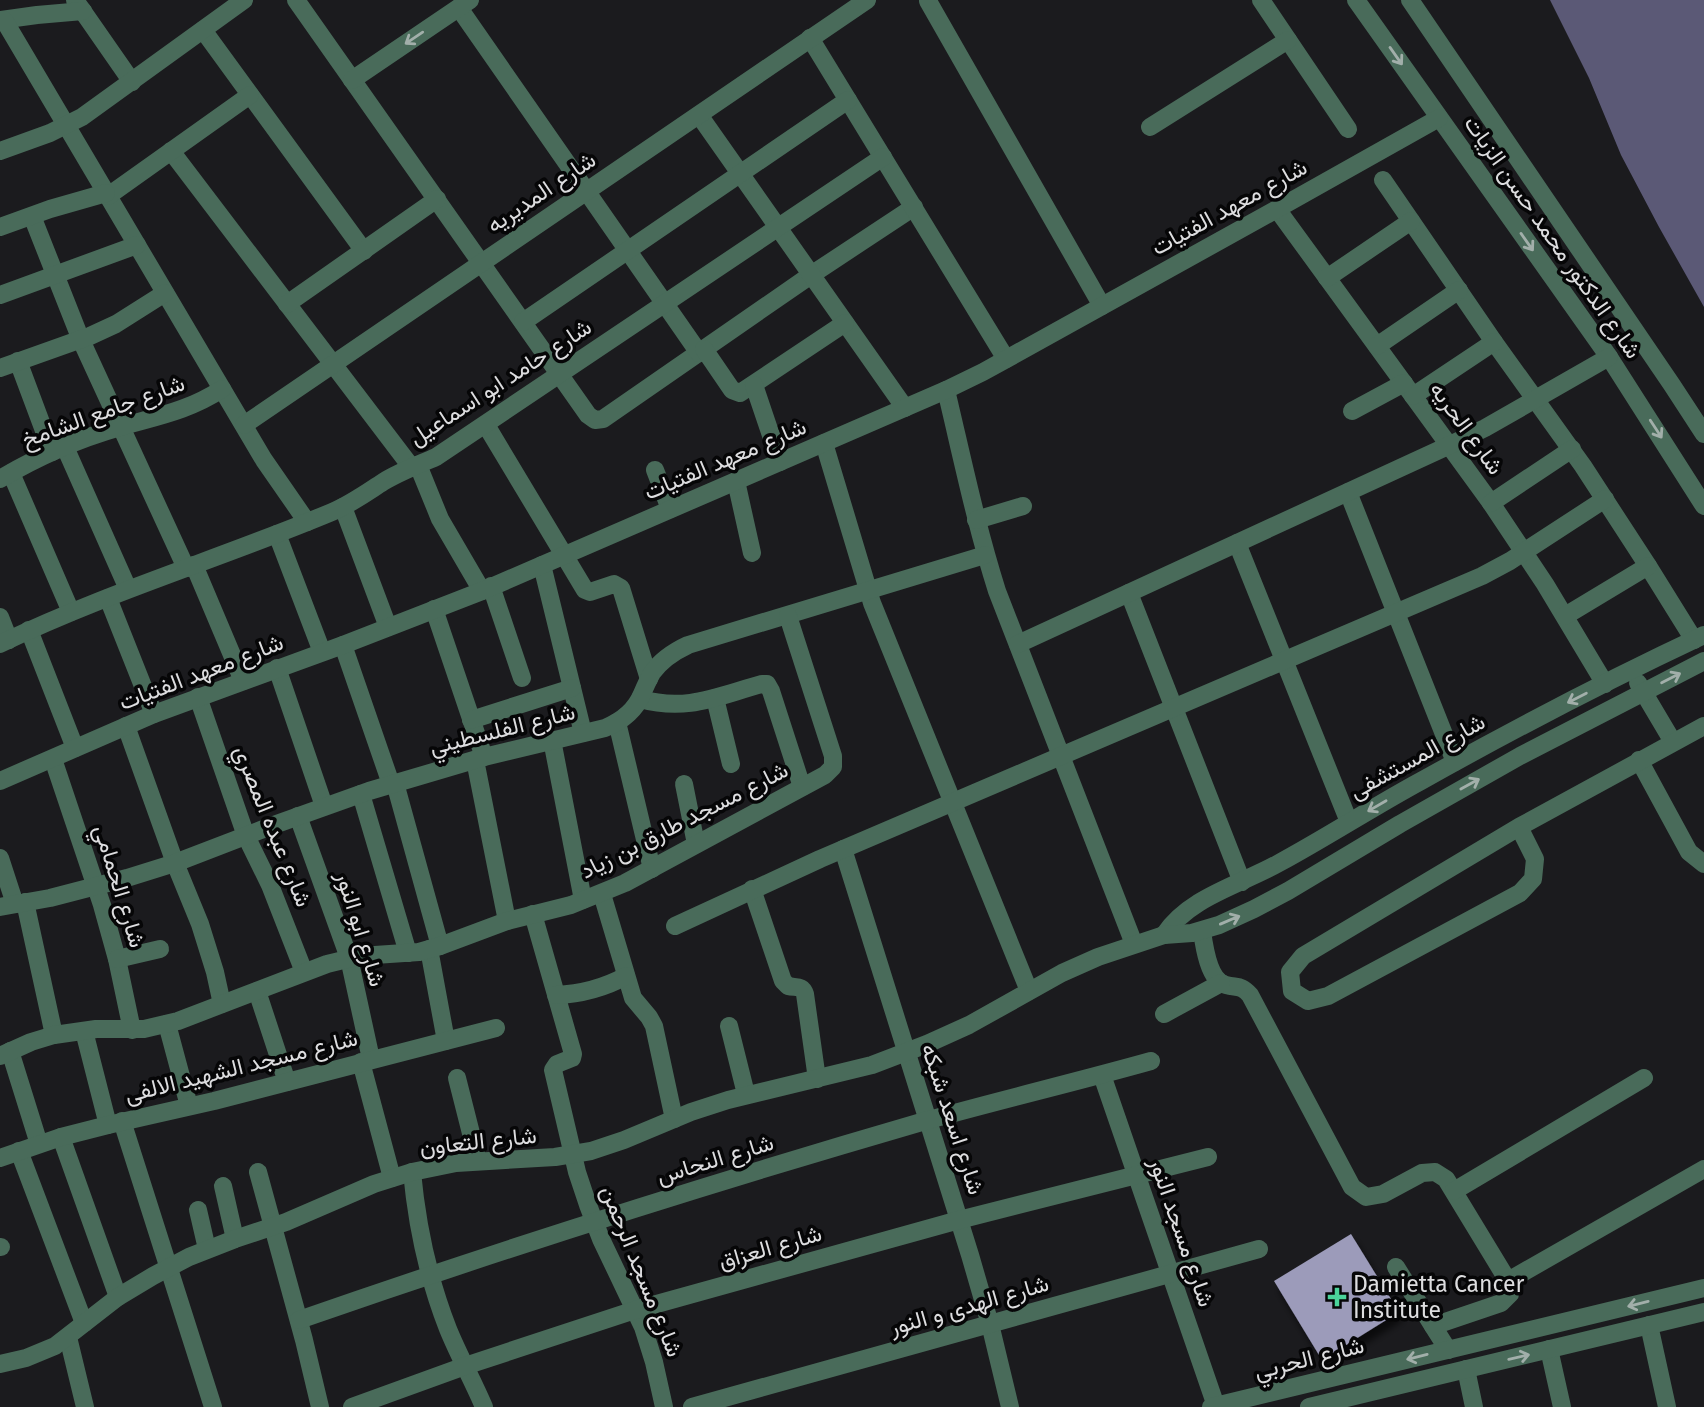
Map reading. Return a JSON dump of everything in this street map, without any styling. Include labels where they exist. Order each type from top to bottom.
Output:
[{"type":"street","points":[[296,0],[588,415],[595,420],[603,419],[914,207]]},
{"type":"street","name":"شارع المديريه","points":[[244,425],[867,0]]},
{"type":"street","points":[[1261,0],[1348,129]]},
{"type":"street","name":"شارع الدكتور محمد حسن الزيات","points":[[1356,0],[1609,357],[1704,506]]},
{"type":"street","name":"شارع الدكتور محمد حسن الزيات","points":[[1410,0],[1704,434]]},
{"type":"street","points":[[928,1],[1102,306]]},
{"type":"street","points":[[352,80],[467,2],[586,191],[665,304],[734,392],[742,393],[845,323]]},
{"type":"street","points":[[0,151],[42,137],[97,107],[203,30],[232,4]]},
{"type":"street","points":[[132,82],[79,6],[2,20],[222,389],[307,522]]},
{"type":"street","points":[[203,30],[364,250]]},
{"type":"street","points":[[810,38],[1006,359]]},
{"type":"street","points":[[1150,127],[1287,40]]},
{"type":"street","points":[[0,227],[107,194],[250,95]]},
{"type":"street","points":[[523,322],[848,100]]},
{"type":"street","points":[[699,115],[905,408]]},
{"type":"street","name":"شارع معهد الفتيات","points":[[0,781],[153,714],[434,610],[946,390],[1439,118]]},
{"type":"street","points":[[171,151],[333,365],[415,466],[440,519],[486,588],[523,678]]},
{"type":"street","name":"شارع حامد ابو اسماعيل","points":[[4,642],[128,589],[343,507],[382,483],[444,452],[883,157]]},
{"type":"street","points":[[1383,180],[1494,342],[1572,449],[1648,566],[1699,638]]},
{"type":"street","points":[[287,304],[436,199]]},
{"type":"street","name":"شارع الحريه","points":[[1277,209],[1491,503],[1565,616],[1605,684]]},
{"type":"street","points":[[32,216],[81,340],[243,681]]},
{"type":"street","points":[[1327,278],[1411,221]]},
{"type":"street","points":[[0,295],[137,245]]},
{"type":"street","points":[[1377,346],[1459,290]]},
{"type":"street","points":[[0,368],[81,340],[116,324],[166,293]]},
{"type":"street","points":[[1352,411],[1408,389],[1494,342]]},
{"type":"street","points":[[1018,645],[1450,445],[1536,400],[1609,357]]},
{"type":"street","points":[[18,362],[128,589]]},
{"type":"street","points":[[754,385],[780,462]]},
{"type":"street","name":"شارع جامع الشامخ","points":[[6,476],[58,449],[121,427],[174,413],[207,399],[222,389]]},
{"type":"street","points":[[946,390],[976,520],[997,591],[1134,944]]},
{"type":"street","points":[[486,425],[587,592],[611,584],[621,588],[649,679]]},
{"type":"street","points":[[824,443],[868,592],[1029,991]]},
{"type":"street","points":[[1491,503],[1572,449]]},
{"type":"street","points":[[655,470],[670,509]]},
{"type":"street","points":[[6,476],[71,612]]},
{"type":"street","points":[[736,481],[752,552]]},
{"type":"street","points":[[1348,492],[1455,762]]},
{"type":"street","points":[[675,926],[843,849],[1482,576],[1605,499]]},
{"type":"street","points":[[976,520],[1023,506]]},
{"type":"street","points":[[343,507],[388,627]]},
{"type":"street","points":[[277,534],[322,652]]},
{"type":"street","points":[[1237,543],[1349,822]]},
{"type":"street","name":"شارع الفلسطيني","points":[[13,904],[97,887],[175,863],[361,794],[479,758],[605,728],[631,712],[662,661],[688,645],[985,555]]},
{"type":"street","points":[[542,565],[583,733]]},
{"type":"street","points":[[1565,616],[1648,566]]},
{"type":"street","points":[[1129,593],[1242,883]]},
{"type":"street","points":[[107,598],[153,714]]},
{"type":"street","points":[[434,610],[471,720],[507,921]]},
{"type":"street","name":"شارع مسجد طارق بن زياد","points":[[5,1053],[54,1035],[108,1029],[132,1030],[167,1024],[327,964],[349,958],[435,948],[507,921],[601,894],[802,787],[830,771],[834,762],[788,616]]},
{"type":"street","points":[[0,617],[4,642]]},
{"type":"street","points":[[29,630],[75,748]]},
{"type":"street","name":"شارع المستشفى","points":[[1164,935],[1175,919],[1190,907],[1285,860],[1455,762],[1699,638]]},
{"type":"street","points":[[343,645],[393,784],[435,948],[446,1041]]},
{"type":"street","points":[[906,1053],[969,1025],[1080,965],[1164,935],[1202,931],[1254,909],[1470,784],[1704,661]]},
{"type":"street","points":[[277,668],[324,806]]},
{"type":"street","points":[[1630,671],[1673,742]]},
{"type":"street","points":[[640,699],[681,705],[703,702],[762,684],[770,687],[802,787]]},
{"type":"street","points":[[471,720],[572,688]]},
{"type":"street","name":"شارع عبده المصري","points":[[198,697],[246,836],[270,885],[304,972]]},
{"type":"street","points":[[715,698],[731,764]]},
{"type":"street","points":[[617,722],[652,869]]},
{"type":"street","points":[[126,726],[203,932],[222,1004]]},
{"type":"street","points":[[1519,827],[1535,859],[1533,878],[1520,893],[1328,996],[1308,1001],[1292,991],[1290,972],[1303,956],[1519,827],[1704,726]]},
{"type":"street","points":[[552,740],[583,900]]},
{"type":"street","name":"شارع الحمامي","points":[[52,759],[97,887],[117,959],[132,1030]]},
{"type":"street","points":[[1639,761],[1689,852],[1704,864]]},
{"type":"street","points":[[684,784],[696,844]]},
{"type":"street","points":[[361,794],[408,953]]},
{"type":"street","name":"شارع ابو النور","points":[[298,816],[349,958],[366,1060],[392,1178]]},
{"type":"street","name":"شارع اسعد شبكه","points":[[843,849],[959,1220],[990,1324],[1010,1407]]},
{"type":"street","points":[[0,858],[54,1035]]},
{"type":"street","points":[[752,889],[783,981],[788,986],[803,989],[805,994],[817,1079]]},
{"type":"street","points":[[601,894],[633,998],[654,1026],[674,1119]]},
{"type":"street","points":[[533,914],[556,995],[592,990],[626,976]]},
{"type":"street","points":[[1202,931],[1215,978],[1221,983],[1241,987],[1250,995],[1352,1187],[1366,1197],[1383,1194],[1422,1173],[1435,1172],[1446,1179],[1454,1191],[1508,1282],[1510,1294],[1501,1303],[1433,1326]]},
{"type":"street","points":[[117,959],[160,949]]},
{"type":"street","points":[[1164,1014],[1221,983]]},
{"type":"street","points":[[257,991],[287,1082]]},
{"type":"street","name":"شارع مسجد الرحمن","points":[[556,995],[573,1054],[572,1058],[556,1064],[553,1070],[573,1155],[604,1247],[635,1310],[654,1362],[664,1407]]},
{"type":"street","points":[[167,1024],[189,1107]]},
{"type":"street","points":[[729,1027],[746,1094]]},
{"type":"street","name":"شارع مسجد الشهيد الالفى","points":[[0,1158],[115,1123],[189,1107],[496,1028]]},
{"type":"street","points":[[84,1031],[169,1267],[213,1407]]},
{"type":"street","points":[[5,1053],[39,1144]]},
{"type":"street","name":"شارع التعاون","points":[[0,1364],[41,1353],[68,1337],[118,1297],[169,1267],[207,1249],[272,1227],[374,1184],[433,1167],[478,1161],[573,1155],[607,1146],[709,1105],[872,1065],[906,1053]]},
{"type":"street","name":"شارع النحاس","points":[[299,1320],[594,1221],[927,1121],[1151,1061]]},
{"type":"street","name":"شارع مسجد النور","points":[[1102,1075],[1214,1406]]},
{"type":"street","points":[[1454,1191],[1644,1078]]},
{"type":"street","points":[[457,1079],[478,1161]]},
{"type":"street","points":[[61,1138],[118,1297]]},
{"type":"street","points":[[19,1151],[84,1323]]},
{"type":"street","name":"شارع العزاق","points":[[352,1407],[465,1366],[635,1310],[959,1220],[1208,1157]]},
{"type":"street","points":[[1508,1282],[1704,1169]]},
{"type":"street","points":[[258,1172],[320,1407]]},
{"type":"street","points":[[412,1172],[416,1213],[430,1275],[449,1330],[484,1407]]},
{"type":"street","points":[[223,1186],[235,1238]]},
{"type":"street","points":[[198,1210],[207,1249]]},
{"type":"street","name":"شارع الهدى و النور","points":[[692,1407],[1259,1249]]},
{"type":"street","points":[[1396,1268],[1448,1350]]},
{"type":"street","name":"شارع الحربي","points":[[1214,1406],[1704,1288]]},
{"type":"street","name":"شارع الحربي","points":[[1310,1407],[1704,1312]]},
{"type":"street","points":[[1649,1325],[1667,1407]]},
{"type":"street","points":[[68,1337],[85,1407]]},
{"type":"street","points":[[1549,1349],[1562,1407]]},
{"type":"street","points":[[1466,1369],[1474,1407]]},
{"type":"shaded area","points":[[1550,0],[1704,0],[1704,307],[1621,155],[1589,78]]},
{"type":"building","name":"Damietta Cancer Institute","points":[[1351,1234],[1399,1312],[1322,1360],[1274,1281]]},
{"type":"place","name":"Damietta Cancer Institute","points":[[1337,1297]]}]
